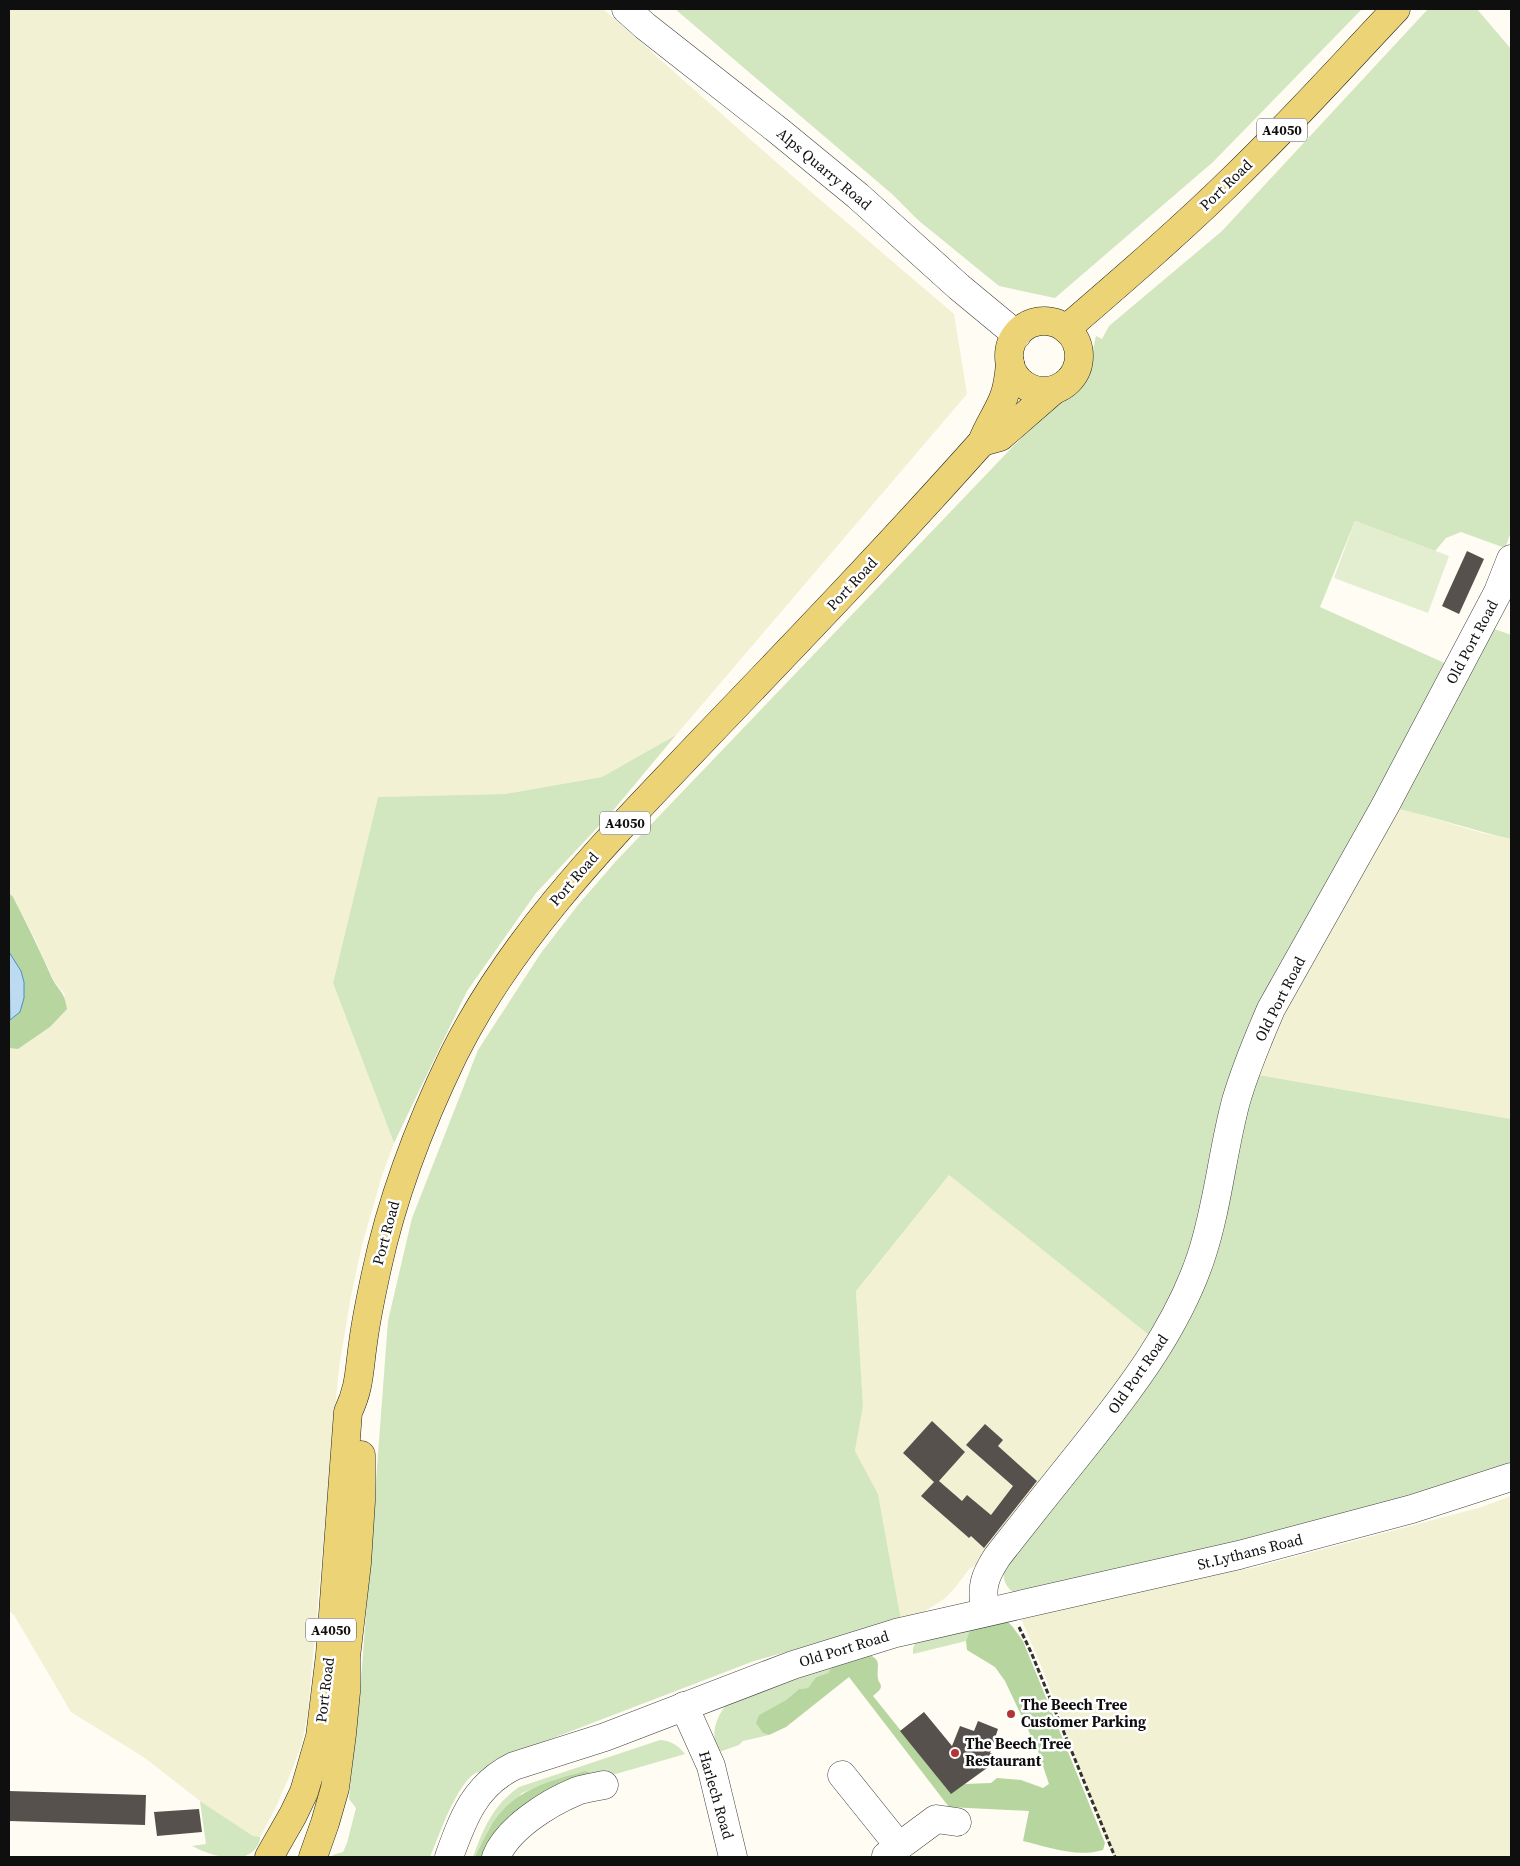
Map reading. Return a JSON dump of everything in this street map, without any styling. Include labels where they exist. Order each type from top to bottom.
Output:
[{"type":"main road","name":"Port Road","points":[[1066,329],[1162,246],[1236,177],[1396,9]]},
{"type":"main road","points":[[1017,335],[1027,326],[1037,322],[1047,321],[1058,324],[1066,329]]},
{"type":"main road","name":"A4050","points":[[1054,390],[1064,386],[1077,369],[1078,347],[1074,337],[1066,329]]},
{"type":"main road","name":"A4050","points":[[1010,363],[1009,352],[1017,335]]},
{"type":"main road","points":[[1010,363],[1014,374],[1021,383],[1031,389],[1043,392],[1054,390]]},
{"type":"main road","name":"Port Road","points":[[313,1857],[326,1823],[335,1788],[344,1717],[346,1657],[357,1563],[361,1501],[361,1414],[357,1394],[363,1343],[376,1273],[392,1208],[431,1102],[456,1051],[502,972],[541,918],[582,868],[894,540],[982,442],[988,425],[1004,398],[1010,363]]},
{"type":"main road","name":"Port Road","points":[[982,442],[1000,437],[1054,390]]},
{"type":"main road","name":"Port Road","points":[[269,1857],[304,1792],[320,1737],[330,1655],[348,1412],[357,1394]]},
{"type":"street","name":"Alps Quarry Road","points":[[626,9],[851,191],[959,287],[1017,335]]},
{"type":"street","name":"Old Port Road","points":[[449,1857],[471,1806],[491,1780],[501,1772],[514,1766],[605,1737],[841,1649],[926,1625],[997,1609],[982,1592],[984,1581],[997,1556],[1122,1398],[1167,1333],[1178,1312],[1201,1258],[1236,1102],[1260,1034],[1271,1010],[1385,806],[1498,592],[1511,559]]},
{"type":"street","name":"St.Lythans Road","points":[[997,1609],[1249,1553],[1412,1509],[1511,1477]]},
{"type":"street","name":"Harlech Road","points":[[684,1706],[711,1766],[733,1857]]},
{"type":"street","points":[[842,1775],[901,1845],[936,1819],[957,1822]]},
{"type":"street","points":[[496,1857],[508,1836],[531,1817],[572,1794],[604,1785]]},
{"type":"path","points":[[997,1609],[1031,1652],[1115,1857]]},
{"type":"green space","points":[[9,9],[603,9],[776,162],[954,314],[967,394],[676,735],[602,777],[505,794],[378,797],[333,983],[394,1143],[382,1175],[362,1245],[339,1367],[308,1711],[302,1743],[275,1809],[260,1837],[253,1836],[200,1801],[145,1758],[71,1712],[14,1615],[9,1611],[9,1048],[18,1049],[50,1027],[65,995],[54,981],[35,939],[13,897],[9,893]]},
{"type":"green space","points":[[675,9],[1362,9],[1213,162],[1055,298],[999,286],[918,220],[892,194]]},
{"type":"green space","points":[[1428,9],[1477,9],[1511,49],[1511,532],[1505,548],[1461,532],[1446,538],[1435,551],[1355,521],[1320,607],[1449,665],[1288,961],[1203,1215],[1154,1339],[949,1175],[856,1291],[863,1406],[855,1451],[878,1494],[901,1620],[754,1661],[498,1759],[480,1773],[478,1772],[471,1777],[463,1786],[449,1810],[430,1857],[332,1857],[343,1852],[356,1808],[349,1799],[362,1667],[388,1321],[412,1218],[478,1050],[541,953],[578,905],[617,860],[1049,409],[1077,392],[1086,380],[1096,336],[1102,339],[1109,326],[1222,231]]},
{"type":"green space","points":[[1355,521],[1449,556],[1428,613],[1334,578]]},
{"type":"green space","points":[[1489,627],[1511,635],[1511,839],[1393,808]]},
{"type":"green space","points":[[676,735],[611,813],[536,893],[467,991],[394,1143],[333,983],[378,797],[505,794],[602,777]]},
{"type":"green space","points":[[1393,808],[1482,833],[1511,839],[1511,1119],[1259,1075],[1277,1026]]},
{"type":"green space","points":[[9,893],[13,897],[52,978],[63,995],[67,1009],[50,1027],[18,1049],[9,1048],[9,1020],[24,998],[24,982],[21,971],[9,952]]},
{"type":"green space","points":[[1259,1075],[1511,1119],[1511,1466],[1374,1512],[1014,1593],[1005,1582],[1004,1567],[1079,1473],[1195,1310],[1240,1125]]},
{"type":"green space","points":[[949,1175],[1154,1339],[975,1566],[970,1568],[944,1599],[922,1613],[901,1620],[878,1494],[855,1451],[863,1406],[856,1291]]},
{"type":"green space","points":[[1511,1496],[1511,1857],[1113,1857],[1042,1668],[1020,1616],[1138,1586],[1252,1568],[1482,1507]]},
{"type":"green space","points":[[1003,1617],[1023,1641],[1105,1843],[1103,1850],[1083,1853],[1073,1852],[1052,1849],[1023,1841],[1029,1811],[949,1807],[849,1677],[786,1727],[769,1735],[763,1733],[756,1723],[759,1715],[786,1700],[799,1689],[808,1688],[816,1677],[828,1673],[835,1663],[868,1654],[877,1661],[878,1679],[881,1686],[880,1690],[873,1696],[951,1793],[965,1784],[991,1783],[997,1778],[1021,1780],[1043,1788],[1049,1784],[1038,1751],[1005,1681],[995,1667],[967,1650],[966,1641],[971,1627]]},
{"type":"green space","points":[[971,1627],[966,1641],[913,1654],[916,1641]]},
{"type":"green space","points":[[835,1664],[828,1673],[816,1677],[808,1688],[799,1689],[786,1700],[759,1715],[763,1733],[769,1735],[743,1741],[739,1745],[719,1752],[714,1734],[719,1716],[726,1705],[723,1701]]},
{"type":"green space","points":[[660,1740],[674,1744],[685,1754],[595,1780],[585,1771],[554,1780],[522,1793],[490,1827],[475,1857],[473,1857],[490,1818],[502,1802],[519,1787]]},
{"type":"green space","points":[[585,1771],[591,1773],[595,1780],[492,1857],[475,1857],[497,1817],[516,1799],[537,1786]]},
{"type":"green space","points":[[200,1801],[253,1836],[260,1837],[256,1848],[243,1857],[235,1858],[207,1853],[192,1846],[206,1844]]},
{"type":"water","points":[[9,952],[21,971],[24,982],[24,998],[20,1012],[10,1020]]},
{"type":"building","points":[[1467,551],[1484,559],[1459,614],[1442,606]]},
{"type":"building","points":[[932,1421],[965,1452],[939,1481],[962,1501],[967,1495],[991,1515],[1013,1486],[966,1445],[985,1424],[1003,1440],[998,1446],[1037,1481],[984,1548],[971,1536],[969,1538],[921,1496],[934,1482],[903,1453]]},
{"type":"building","name":"The Beech Tree Restaurant","points":[[924,1712],[952,1746],[960,1726],[974,1731],[978,1721],[998,1729],[990,1753],[993,1754],[987,1768],[951,1794],[900,1731]]},
{"type":"building","points":[[9,1791],[146,1795],[145,1825],[9,1821]]},
{"type":"building","points":[[199,1809],[202,1832],[157,1836],[154,1812]]},
{"type":"place","name":"The Beech Tree Customer Parking","points":[[1011,1714]]},
{"type":"place","name":"The Beech Tree Restaurant","points":[[955,1753]]}]
